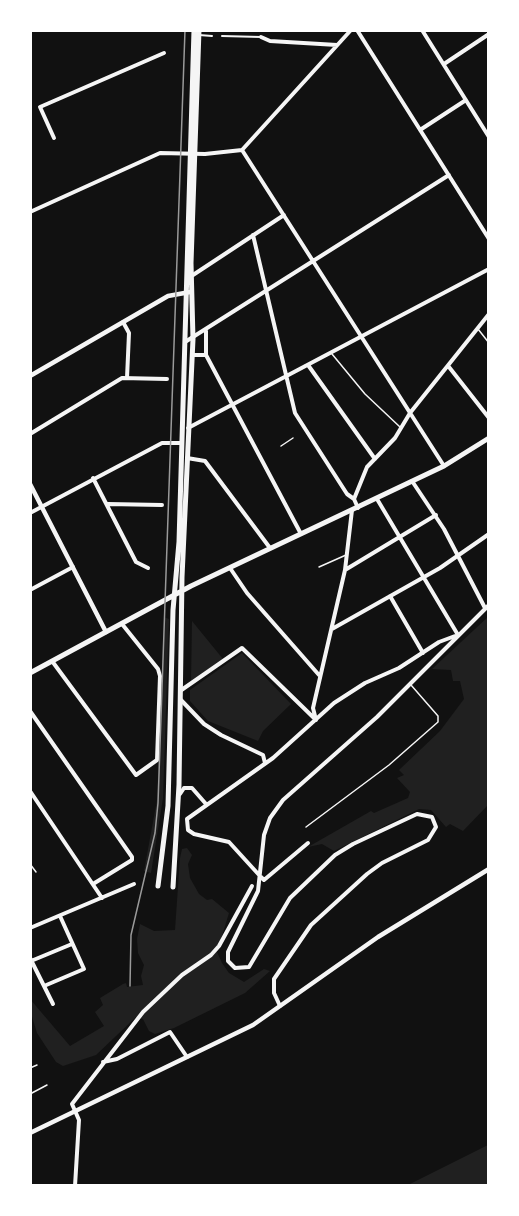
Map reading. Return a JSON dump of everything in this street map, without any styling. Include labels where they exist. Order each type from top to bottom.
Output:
[{"type":"main road","points":[[158,886],[168,806],[175,595],[185,458],[190,427],[193,339],[189,292],[193,275],[194,30]]},
{"type":"main road","points":[[173,887],[181,700],[185,458],[182,431],[199,33]]},
{"type":"main road","points":[[30,673],[182,591],[376,499],[444,465],[489,438]]},
{"type":"street","points":[[30,212],[160,153],[194,154],[242,150],[351,30]]},
{"type":"street","points":[[357,30],[489,239]]},
{"type":"street","points":[[422,30],[489,137]]},
{"type":"street","points":[[199,33],[212,36]]},
{"type":"street","points":[[444,64],[489,34]]},
{"type":"street","points":[[222,36],[338,45]]},
{"type":"street","points":[[54,138],[40,106],[164,52]]},
{"type":"street","points":[[420,130],[466,100]]},
{"type":"street","points":[[242,150],[444,465]]},
{"type":"street","points":[[185,342],[206,331],[449,175]]},
{"type":"street","points":[[193,275],[284,215]]},
{"type":"street","points":[[253,235],[295,413],[346,494],[354,499]]},
{"type":"street","points":[[182,431],[489,269]]},
{"type":"street","points":[[30,376],[168,296],[189,292]]},
{"type":"street","points":[[316,720],[313,708],[345,570],[355,509],[354,499],[367,467],[401,428],[410,413],[489,314]]},
{"type":"street","points":[[123,322],[129,333],[127,378]]},
{"type":"street","points":[[206,331],[206,355],[302,534]]},
{"type":"street","points":[[192,355],[206,355]]},
{"type":"street","points":[[308,365],[375,459]]},
{"type":"street","points":[[449,366],[489,418]]},
{"type":"street","points":[[30,434],[122,378],[167,379]]},
{"type":"street","points":[[30,513],[162,443],[182,443]]},
{"type":"street","points":[[185,458],[205,461],[271,549]]},
{"type":"street","points":[[93,478],[136,562],[148,568]]},
{"type":"street","points":[[280,1006],[274,993],[274,979],[311,925],[382,863],[432,836],[435,821],[428,814],[417,814],[334,855],[290,898],[249,966],[235,968],[228,961],[228,952],[254,900],[261,877],[264,835],[276,808],[410,684],[487,606],[456,556],[436,515],[412,481]]},
{"type":"street","points":[[30,484],[106,632]]},
{"type":"street","points":[[376,499],[458,634]]},
{"type":"street","points":[[108,504],[162,505]]},
{"type":"street","points":[[345,570],[436,515]]},
{"type":"street","points":[[331,630],[424,577],[489,534]]},
{"type":"street","points":[[30,590],[73,567]]},
{"type":"street","points":[[230,568],[247,593],[319,675]]},
{"type":"street","points":[[390,596],[423,653]]},
{"type":"street","points":[[52,661],[136,776],[157,760],[160,676],[158,669],[121,623]]},
{"type":"street","points":[[308,843],[264,880],[229,842],[194,834],[188,830],[187,819],[266,764],[334,703],[365,683],[399,668],[458,634]]},
{"type":"street","points":[[180,692],[242,648],[316,720]]},
{"type":"street","points":[[181,700],[204,724],[220,735],[263,755],[266,764]]},
{"type":"street","points":[[30,711],[132,857],[132,860],[93,884]]},
{"type":"street","points":[[177,815],[181,791],[189,786],[196,790],[206,804]]},
{"type":"street","points":[[30,791],[102,898]]},
{"type":"street","points":[[30,1133],[253,1025],[378,937],[489,869]]},
{"type":"street","points":[[30,928],[134,884]]},
{"type":"street","points":[[75,1186],[79,1120],[72,1104],[143,1012],[182,975],[219,946],[252,886]]},
{"type":"street","points":[[44,986],[84,969],[60,916]]},
{"type":"street","points":[[53,1004],[31,959],[73,944]]},
{"type":"street","points":[[103,1062],[117,1059],[170,1032],[187,1057]]},
{"type":"lane","points":[[478,328],[489,343]]},
{"type":"lane","points":[[331,353],[365,394],[401,428]]},
{"type":"lane","points":[[281,446],[293,438]]},
{"type":"lane","points":[[319,567],[347,555]]},
{"type":"lane","points":[[306,827],[389,765],[438,722],[438,716],[410,684]]},
{"type":"lane","points":[[30,864],[36,872]]},
{"type":"lane","points":[[30,1068],[37,1065]]},
{"type":"lane","points":[[30,1094],[47,1085]]},
{"type":"shaded area","points":[[489,616],[489,804],[463,831],[450,824],[446,827],[431,810],[419,809],[334,851],[322,844],[308,847],[371,811],[374,813],[408,798],[410,792],[397,778],[404,775],[399,770],[440,731],[464,699],[460,681],[453,681],[451,670],[432,669]]},
{"type":"shaded area","points":[[164,617],[169,619],[163,798],[151,873],[144,871],[157,800]]},
{"type":"shaded area","points":[[192,621],[223,659],[191,681]]},
{"type":"shaded area","points":[[242,653],[291,704],[263,731],[258,741],[208,721],[190,701],[190,690]]},
{"type":"shaded area","points":[[187,848],[192,855],[188,864],[190,878],[199,894],[207,900],[212,899],[229,913],[217,952],[222,963],[229,973],[244,982],[264,969],[270,971],[245,993],[174,1028],[155,1034],[149,1031],[143,1019],[136,1017],[96,1055],[63,1066],[56,1062],[37,1033],[30,1010],[30,999],[70,1046],[104,1026],[95,1012],[103,1005],[100,998],[126,983],[127,987],[143,985],[141,976],[144,965],[138,953],[137,939],[140,924],[154,931],[175,930],[180,858],[182,849]]},
{"type":"shaded area","points":[[488,1145],[489,1186],[406,1186]]},
{"type":"tram line","points":[[130,986],[131,935],[155,833],[158,803],[185,30]]}]
